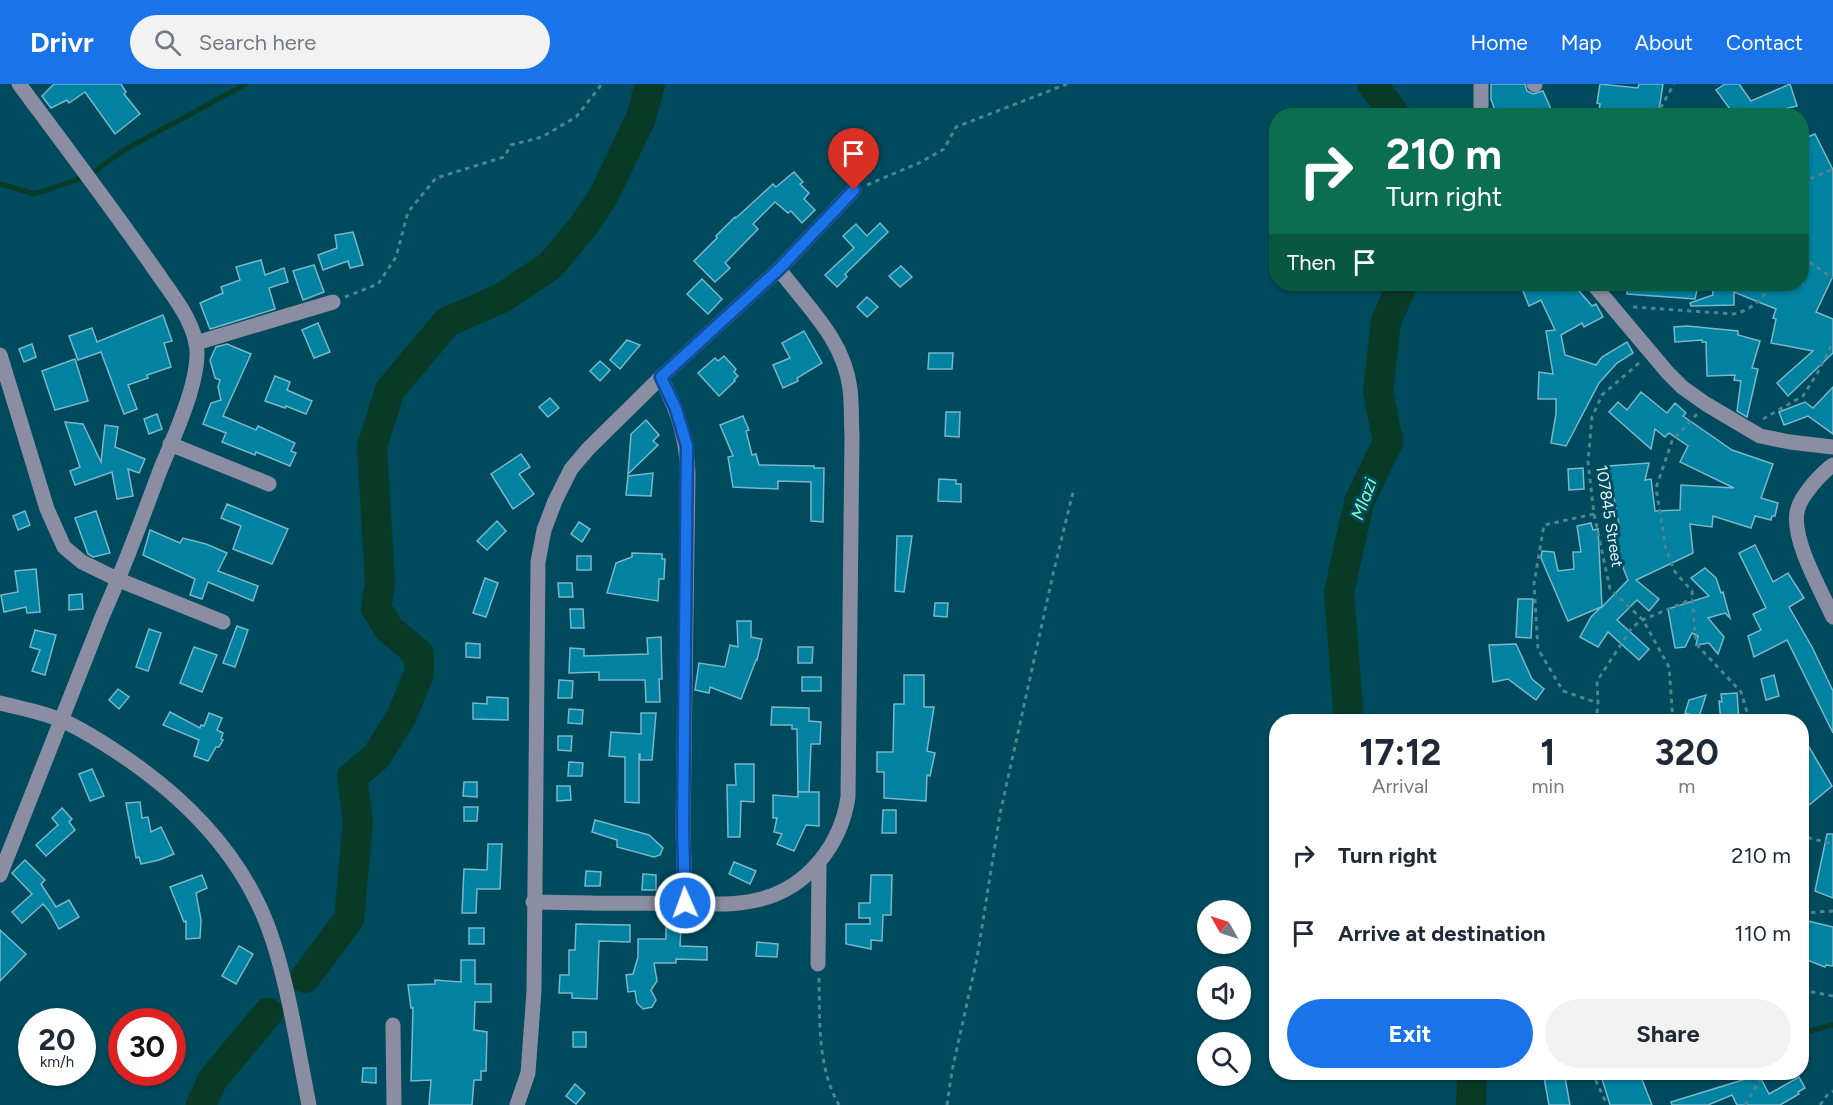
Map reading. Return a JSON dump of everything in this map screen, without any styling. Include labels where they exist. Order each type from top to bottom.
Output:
[{"type":"street","points":[[0,875],[102,617],[119,580],[170,444],[195,374],[196,343],[173,297],[19,84]]},
{"type":"street","points":[[1481,84],[1481,108]]},
{"type":"street","points":[[517,1105],[528,1073],[534,991],[537,585],[538,562],[544,530],[571,469],[605,431],[779,269],[854,190]]},
{"type":"street","points":[[533,902],[732,904],[757,900],[786,890],[819,863],[841,828],[848,797],[852,436],[850,389],[843,359],[836,344],[824,325],[779,269]]},
{"type":"street","points":[[1599,291],[1668,373],[1682,387],[1706,404],[1760,436],[1833,447]]},
{"type":"street","points":[[196,343],[333,302]]},
{"type":"street","points":[[0,355],[33,467],[58,537],[72,555],[119,580],[223,622]]},
{"type":"street","points":[[661,377],[682,427],[687,456],[683,827],[685,903]]},
{"type":"street","points":[[170,444],[269,484]]},
{"type":"street","points":[[1833,465],[1802,499],[1796,520],[1801,546],[1833,617]]},
{"type":"street","points":[[0,703],[61,720],[102,742],[162,783],[183,802],[233,861],[263,914],[273,940],[284,980],[309,1105]]},
{"type":"street","points":[[818,963],[819,863]]},
{"type":"street","points":[[393,1025],[394,1105]]},
{"type":"path","points":[[333,302],[378,284],[396,257],[408,212],[436,178],[504,157],[511,145],[542,136],[576,117],[602,84]]},
{"type":"path","points":[[854,190],[919,163],[944,149],[956,127],[1067,84]]},
{"type":"path","points":[[1660,108],[1674,84]]},
{"type":"path","points":[[1809,179],[1833,169]]},
{"type":"path","points":[[1809,262],[1833,278]]},
{"type":"path","points":[[1611,305],[1734,314],[1748,310],[1767,291]]},
{"type":"path","points":[[1746,428],[1803,396],[1833,342]]},
{"type":"path","name":"107845 Street","points":[[1652,353],[1602,395],[1592,417],[1588,462],[1594,514],[1610,589],[1642,621],[1669,667],[1672,714]]},
{"type":"path","points":[[1706,404],[1672,441],[1656,488],[1666,550],[1675,572],[1692,591],[1695,636],[1698,646],[1741,692],[1748,714]]},
{"type":"path","points":[[947,1105],[952,1071],[977,958],[1000,814],[1074,488]]},
{"type":"path","points":[[1594,514],[1544,525],[1534,584],[1538,650],[1563,691],[1598,703]]},
{"type":"path","points":[[1597,714],[1597,681],[1631,629],[1642,621],[1692,599]]},
{"type":"path","points":[[1809,838],[1833,844]]},
{"type":"path","points":[[1809,913],[1833,911]]},
{"type":"path","points":[[818,963],[821,1056],[837,1105]]},
{"type":"path","points":[[1809,991],[1833,996]]},
{"type":"path","points":[[1596,1080],[1607,1105]]},
{"type":"path","points":[[1745,1105],[1760,1080]]},
{"type":"path","points":[[1820,1105],[1833,1091]]},
{"type":"building","points":[[54,84],[121,84],[126,92],[124,94],[140,114],[115,134],[85,92],[69,103],[67,100],[51,108],[42,96]]},
{"type":"building","points":[[1491,84],[1525,84],[1527,91],[1533,94],[1543,91],[1550,108],[1494,108],[1491,99]]},
{"type":"building","points":[[1600,84],[1638,88],[1639,84],[1663,84],[1659,108],[1599,108],[1600,104],[1597,103]]},
{"type":"building","points":[[1725,84],[1739,84],[1751,101],[1790,84],[1797,106],[1729,108],[1716,90]]},
{"type":"building","points":[[1815,134],[1833,170],[1833,276],[1816,312],[1833,319],[1833,353],[1788,396],[1777,383],[1813,351],[1771,343],[1776,309],[1734,292],[1734,305],[1691,306],[1690,303],[1713,295],[1713,291],[1809,291],[1809,136]]},
{"type":"building","points":[[794,172],[803,182],[800,184],[809,193],[804,199],[815,210],[802,223],[791,211],[788,213],[775,202],[753,224],[758,229],[725,263],[730,268],[715,282],[694,261],[735,217],[773,184],[776,187]]},
{"type":"building","points":[[880,223],[888,232],[845,274],[847,277],[837,287],[825,275],[854,248],[843,236],[856,224],[867,236]]},
{"type":"building","points":[[353,232],[363,265],[350,268],[348,261],[323,270],[318,255],[337,248],[335,235]]},
{"type":"building","points":[[261,260],[265,275],[284,268],[288,282],[269,288],[275,309],[210,329],[200,303],[223,293],[221,287],[240,280],[236,267]]},
{"type":"building","points":[[314,265],[324,292],[303,300],[293,271]]},
{"type":"building","points":[[901,266],[912,277],[900,287],[889,276]]},
{"type":"building","points":[[702,279],[722,299],[708,314],[687,294]]},
{"type":"building","points":[[1523,291],[1579,291],[1592,306],[1596,304],[1603,317],[1584,327],[1582,323],[1561,335],[1565,355],[1596,365],[1602,357],[1627,342],[1633,353],[1617,363],[1599,383],[1566,446],[1551,443],[1556,399],[1538,399],[1539,372],[1553,374],[1546,331],[1555,330],[1541,300],[1529,306]]},
{"type":"building","points":[[1627,291],[1697,291],[1695,299],[1627,294]]},
{"type":"building","points":[[867,297],[878,307],[867,317],[857,307]]},
{"type":"building","points":[[163,315],[172,341],[164,343],[171,367],[147,375],[148,378],[128,385],[137,409],[124,414],[101,352],[78,360],[69,336],[92,328],[97,342]]},
{"type":"building","points":[[318,323],[330,352],[314,358],[302,330]]},
{"type":"building","points":[[1687,326],[1738,331],[1738,335],[1760,341],[1752,368],[1758,369],[1747,417],[1737,411],[1741,381],[1734,380],[1735,375],[1707,376],[1706,342],[1702,340],[1675,342],[1674,327]]},
{"type":"building","points":[[804,331],[822,363],[797,378],[798,381],[783,388],[773,365],[790,358],[782,343]]},
{"type":"building","points":[[627,340],[640,345],[620,369],[610,360]]},
{"type":"building","points":[[32,344],[36,357],[24,362],[19,349]]},
{"type":"building","points":[[227,344],[251,354],[223,416],[256,430],[258,426],[295,443],[291,451],[296,453],[290,466],[256,452],[255,455],[222,442],[226,433],[203,424],[211,403],[221,400],[218,387],[220,380],[215,378],[210,360],[216,347]]},
{"type":"building","points":[[929,353],[953,353],[952,369],[928,369]]},
{"type":"building","points":[[724,356],[736,369],[734,372],[738,376],[719,396],[698,373],[715,358],[718,361]]},
{"type":"building","points":[[75,359],[88,401],[55,410],[42,371]]},
{"type":"building","points":[[600,361],[610,370],[600,381],[590,371]]},
{"type":"building","points":[[275,376],[290,382],[287,390],[312,401],[306,414],[265,401]]},
{"type":"building","points":[[1833,387],[1833,434],[1808,416],[1784,425],[1779,412],[1805,402],[1813,408]]},
{"type":"building","points":[[1641,392],[1667,413],[1675,403],[1686,413],[1683,416],[1732,450],[1773,464],[1761,498],[1778,503],[1775,516],[1772,516],[1771,520],[1755,516],[1751,528],[1713,516],[1712,527],[1690,524],[1693,553],[1636,580],[1659,599],[1649,611],[1637,600],[1617,620],[1649,649],[1639,660],[1608,632],[1598,647],[1580,637],[1591,617],[1601,607],[1568,621],[1541,558],[1542,551],[1554,552],[1558,571],[1574,569],[1573,552],[1581,552],[1577,526],[1591,523],[1593,530],[1598,529],[1602,607],[1628,580],[1607,527],[1619,525],[1608,466],[1649,463],[1645,480],[1651,479],[1655,511],[1680,510],[1681,485],[1734,488],[1680,462],[1688,446],[1669,433],[1665,437],[1655,429],[1651,449],[1609,412],[1618,402],[1627,410]]},
{"type":"building","points":[[550,398],[559,408],[548,417],[539,407]]},
{"type":"building","points":[[946,412],[960,412],[959,437],[945,436]]},
{"type":"building","points":[[157,414],[162,429],[149,434],[144,419]]},
{"type":"building","points":[[743,416],[749,430],[746,431],[752,455],[756,454],[759,465],[824,468],[823,522],[811,521],[811,482],[778,481],[778,489],[733,487],[728,457],[733,456],[720,425]]},
{"type":"building","points":[[646,420],[659,435],[653,441],[658,445],[628,474],[631,434]]},
{"type":"building","points":[[65,422],[83,424],[101,462],[105,425],[118,427],[115,447],[145,459],[139,473],[128,469],[133,496],[117,499],[112,472],[75,485],[70,471],[80,467]]},
{"type":"building","points":[[521,454],[530,467],[519,474],[534,494],[513,509],[491,474]]},
{"type":"building","points":[[1583,468],[1584,489],[1569,490],[1568,469]]},
{"type":"building","points":[[653,473],[651,496],[626,495],[628,476]]},
{"type":"building","points":[[939,479],[956,480],[956,484],[961,484],[961,502],[938,501]]},
{"type":"building","points":[[227,504],[288,529],[272,564],[233,549],[241,526],[221,518]]},
{"type":"building","points":[[25,511],[30,525],[18,530],[13,516]]},
{"type":"building","points":[[96,511],[110,553],[93,557],[88,554],[75,518]]},
{"type":"building","points":[[497,521],[506,531],[487,550],[477,541]]},
{"type":"building","points":[[579,522],[590,529],[582,542],[571,534]]},
{"type":"building","points":[[150,530],[180,543],[183,538],[227,553],[218,571],[258,586],[253,601],[208,582],[202,599],[190,595],[195,579],[143,555]]},
{"type":"building","points":[[897,536],[912,536],[904,592],[895,591]]},
{"type":"building","points":[[1755,545],[1773,582],[1788,573],[1804,598],[1789,607],[1812,647],[1833,691],[1833,733],[1787,640],[1754,657],[1748,636],[1761,630],[1753,614],[1766,608],[1739,553]]},
{"type":"building","points":[[632,553],[662,554],[662,559],[665,559],[664,579],[659,579],[658,601],[607,593],[616,563],[632,557]]},
{"type":"building","points":[[577,556],[591,556],[591,570],[577,570]]},
{"type":"building","points":[[1705,568],[1716,578],[1721,593],[1723,592],[1730,618],[1725,613],[1708,618],[1724,637],[1718,654],[1709,643],[1696,645],[1698,636],[1692,633],[1685,647],[1675,648],[1668,609],[1709,596],[1691,578]]},
{"type":"building","points":[[36,569],[40,612],[27,613],[26,607],[4,612],[1,595],[18,592],[15,571]]},
{"type":"building","points":[[485,578],[498,583],[486,617],[473,613]]},
{"type":"building","points":[[558,583],[572,583],[573,597],[559,597]]},
{"type":"building","points":[[82,594],[83,609],[69,610],[69,595]]},
{"type":"building","points":[[1518,599],[1533,599],[1531,638],[1516,637]]},
{"type":"building","points":[[935,603],[948,603],[947,617],[934,616]]},
{"type":"building","points":[[570,609],[583,609],[584,628],[571,628]]},
{"type":"building","points":[[737,621],[751,621],[751,637],[762,639],[757,660],[741,699],[710,687],[709,693],[695,690],[699,663],[725,667],[730,645],[738,647]]},
{"type":"building","points":[[237,626],[248,630],[235,667],[223,663]]},
{"type":"building","points":[[149,629],[161,633],[148,671],[136,667]]},
{"type":"building","points":[[35,630],[56,635],[45,675],[32,671],[40,650],[30,647]]},
{"type":"building","points":[[661,637],[660,702],[646,702],[645,680],[599,680],[599,672],[569,673],[570,648],[584,649],[584,656],[648,654],[647,638]]},
{"type":"building","points":[[466,643],[480,644],[480,658],[466,657]]},
{"type":"building","points":[[1516,644],[1532,679],[1544,689],[1536,700],[1508,679],[1493,682],[1489,645]]},
{"type":"building","points":[[194,647],[217,655],[202,692],[180,683]]},
{"type":"building","points":[[798,647],[813,647],[812,663],[798,663]]},
{"type":"building","points":[[904,675],[924,675],[924,707],[934,707],[927,751],[935,753],[930,776],[927,775],[926,801],[884,798],[884,772],[877,772],[877,752],[893,752],[894,704],[904,704]]},
{"type":"building","points":[[1774,675],[1779,696],[1766,700],[1761,679]]},
{"type":"building","points":[[802,677],[821,677],[821,691],[802,691]]},
{"type":"building","points":[[559,680],[573,681],[572,698],[558,698]]},
{"type":"building","points":[[118,689],[129,697],[119,709],[109,700]]},
{"type":"building","points":[[1737,693],[1738,714],[1720,714],[1721,694]]},
{"type":"building","points":[[1706,695],[1700,714],[1685,713],[1689,700]]},
{"type":"building","points":[[487,697],[508,698],[508,720],[473,719],[473,703],[487,704]]},
{"type":"building","points":[[772,707],[809,708],[809,721],[821,722],[820,744],[811,744],[809,792],[798,792],[797,729],[792,729],[792,725],[771,725]]},
{"type":"building","points":[[569,709],[583,710],[582,724],[568,723]]},
{"type":"building","points":[[170,712],[200,728],[201,725],[204,726],[209,713],[222,718],[217,730],[223,733],[221,739],[223,740],[208,761],[194,756],[199,740],[163,725]]},
{"type":"building","points":[[641,713],[656,713],[652,760],[640,760],[639,754],[639,803],[625,802],[625,757],[609,756],[611,732],[641,734]]},
{"type":"building","points":[[558,736],[572,736],[571,751],[558,750]]},
{"type":"building","points":[[1809,747],[1832,786],[1809,805]]},
{"type":"building","points":[[569,762],[583,763],[582,776],[568,776]]},
{"type":"building","points":[[735,764],[754,764],[754,802],[741,801],[740,837],[728,837],[727,785],[736,785]]},
{"type":"building","points":[[92,769],[104,796],[90,801],[79,774]]},
{"type":"building","points":[[464,782],[477,782],[477,797],[463,796]]},
{"type":"building","points":[[557,786],[570,786],[571,800],[557,801]]},
{"type":"building","points":[[798,792],[819,792],[819,826],[806,825],[794,851],[777,844],[782,834],[774,832],[777,818],[773,818],[773,795],[798,797]]},
{"type":"building","points":[[140,802],[142,818],[148,817],[151,832],[161,827],[174,854],[141,864],[139,857],[136,858],[126,803]]},
{"type":"building","points":[[464,807],[478,807],[477,821],[464,821]]},
{"type":"building","points":[[62,808],[72,819],[69,822],[75,830],[46,856],[36,845],[58,825],[52,818]]},
{"type":"building","points":[[883,810],[896,810],[896,833],[882,833]]},
{"type":"building","points":[[595,820],[649,835],[663,848],[660,855],[654,857],[617,847],[617,840],[592,832]]},
{"type":"building","points":[[1827,834],[1833,834],[1833,898],[1815,891]]},
{"type":"building","points":[[488,844],[502,844],[500,889],[477,889],[476,913],[462,913],[464,869],[487,870]]},
{"type":"building","points":[[25,860],[45,880],[41,884],[56,907],[69,900],[79,917],[59,929],[43,904],[22,923],[12,912],[32,894],[12,873]]},
{"type":"building","points":[[734,862],[756,871],[750,884],[729,874]]},
{"type":"building","points":[[586,871],[601,872],[600,886],[585,886]]},
{"type":"building","points":[[643,874],[656,875],[656,890],[642,890]]},
{"type":"building","points":[[202,875],[207,888],[196,893],[201,920],[200,938],[186,939],[186,921],[184,922],[170,887]]},
{"type":"building","points":[[871,875],[892,875],[891,915],[883,915],[882,941],[871,940],[871,949],[846,944],[846,924],[870,924],[870,918],[859,918],[859,903],[870,903]]},
{"type":"building","points":[[1809,921],[1833,927],[1833,966],[1826,965],[1825,967],[1809,961]]},
{"type":"building","points":[[576,924],[630,925],[630,942],[599,941],[597,999],[572,998],[572,993],[559,993],[560,975],[569,975],[569,950],[575,950]]},
{"type":"building","points":[[666,927],[681,927],[680,946],[707,947],[707,960],[676,959],[676,963],[654,963],[657,981],[651,990],[656,1000],[652,1007],[643,1009],[637,1003],[635,991],[628,992],[626,975],[633,974],[638,957],[638,939],[666,939]]},
{"type":"building","points":[[469,928],[484,928],[484,944],[469,944]]},
{"type":"building","points":[[0,930],[26,954],[0,981]]},
{"type":"building","points":[[757,942],[778,944],[777,957],[756,956]]},
{"type":"building","points":[[239,946],[253,954],[236,984],[222,976]]},
{"type":"building","points":[[461,960],[475,960],[475,984],[491,984],[491,1002],[475,1002],[474,1030],[487,1032],[486,1071],[481,1071],[481,1080],[474,1080],[472,1105],[429,1105],[431,1080],[411,1081],[413,1008],[411,1008],[408,985],[435,984],[435,980],[461,982]]},
{"type":"building","points":[[573,1032],[586,1032],[586,1047],[573,1047]]},
{"type":"building","points":[[363,1068],[376,1068],[376,1083],[362,1082]]},
{"type":"building","points":[[1544,1080],[1565,1080],[1570,1105],[1549,1105]]},
{"type":"building","points":[[1602,1080],[1642,1080],[1652,1105],[1610,1105]]},
{"type":"building","points":[[1743,1080],[1762,1080],[1769,1094],[1794,1080],[1801,1080],[1805,1088],[1780,1105],[1737,1105],[1732,1095],[1708,1105],[1672,1105],[1671,1102]]},
{"type":"building","points":[[575,1084],[585,1093],[576,1104],[566,1096]]},
{"type":"waterway","points":[[0,184],[35,194],[88,176],[124,150],[246,84]]},
{"type":"waterway","points":[[305,978],[349,919],[358,822],[352,777],[376,757],[401,717],[419,674],[419,654],[389,629],[376,608],[380,583],[372,447],[390,390],[447,322],[502,298],[551,265],[585,224],[604,195],[641,118],[650,84]]},
{"type":"waterway","name":"Mlazi","points":[[1372,84],[1390,108]]},
{"type":"waterway","name":"Mlazi","points":[[1348,714],[1339,592],[1359,502],[1388,442],[1378,391],[1386,321],[1400,291]]},
{"type":"waterway","points":[[201,1105],[213,1079],[268,1013]]},
{"type":"waterway","points":[[1809,1031],[1833,1025]]},
{"type":"waterway","name":"Mlazi","points":[[1471,1105],[1472,1080]]},
{"type":"route","points":[[685,903],[683,827],[687,446],[676,409],[661,377],[779,269],[854,190]]}]
